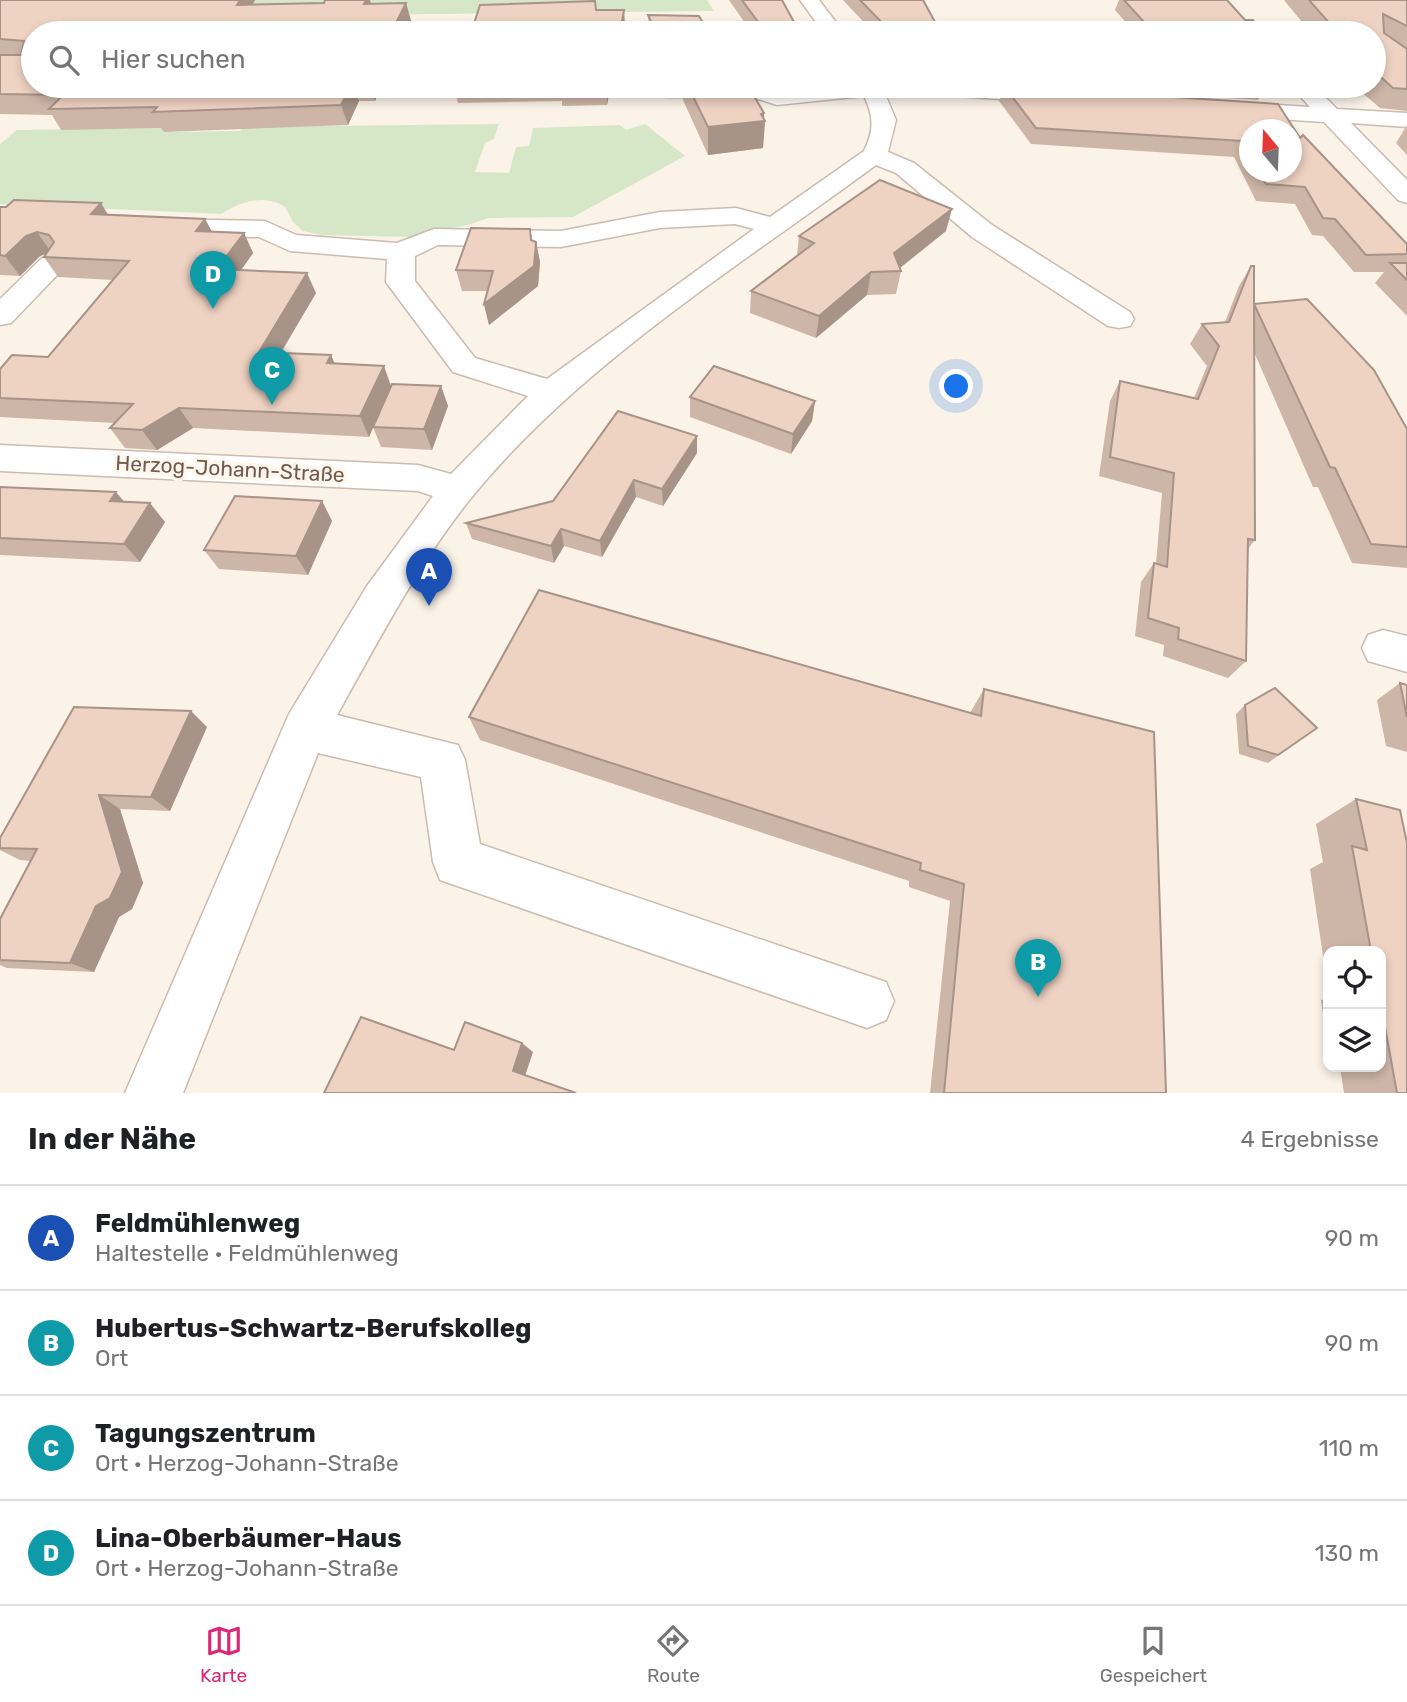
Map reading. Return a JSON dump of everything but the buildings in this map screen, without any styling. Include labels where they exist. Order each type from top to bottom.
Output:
[{"type":"street","points":[[809,0],[825,21]]},
{"type":"street","points":[[154,1093],[305,729],[381,598],[458,489],[552,392],[773,226],[874,155],[886,134],[882,98]]},
{"type":"street","points":[[1315,98],[1407,195]]},
{"type":"street","points":[[1208,107],[1407,120]]},
{"type":"street","points":[[874,155],[905,168],[982,231],[1119,319]]},
{"type":"street","points":[[134,226],[265,229],[290,243],[401,252],[434,237],[561,239],[660,220],[736,216],[773,226]]},
{"type":"street","points":[[401,252],[400,282],[464,365],[552,392]]},
{"type":"street","points":[[0,316],[52,264]]},
{"type":"street","name":"Herzog-Johann-Straße","points":[[0,458],[418,478],[458,489]]},
{"type":"street","points":[[305,729],[442,760],[458,862],[867,1001]]},
{"type":"green space","points":[[160,0],[707,0],[714,11],[149,17]]},
{"type":"green space","points":[[499,124],[494,139],[485,143],[475,172],[509,173],[516,147],[529,146],[533,128],[620,125],[626,130],[645,124],[685,156],[573,217],[488,218],[468,225],[409,237],[321,235],[303,231],[293,222],[285,207],[261,200],[245,203],[222,214],[0,204],[0,144],[17,130],[167,128],[165,132],[240,131],[243,127]]},
{"type":"place","name":"Lina-Oberbäumer-Haus","points":[[213,309]]},
{"type":"place","name":"Tagungszentrum","points":[[272,405]]},
{"type":"place","name":"Feldmühlenweg","points":[[429,606]]},
{"type":"place","name":"Hubertus-Schwartz-Berufskolleg","points":[[1038,997]]}]
